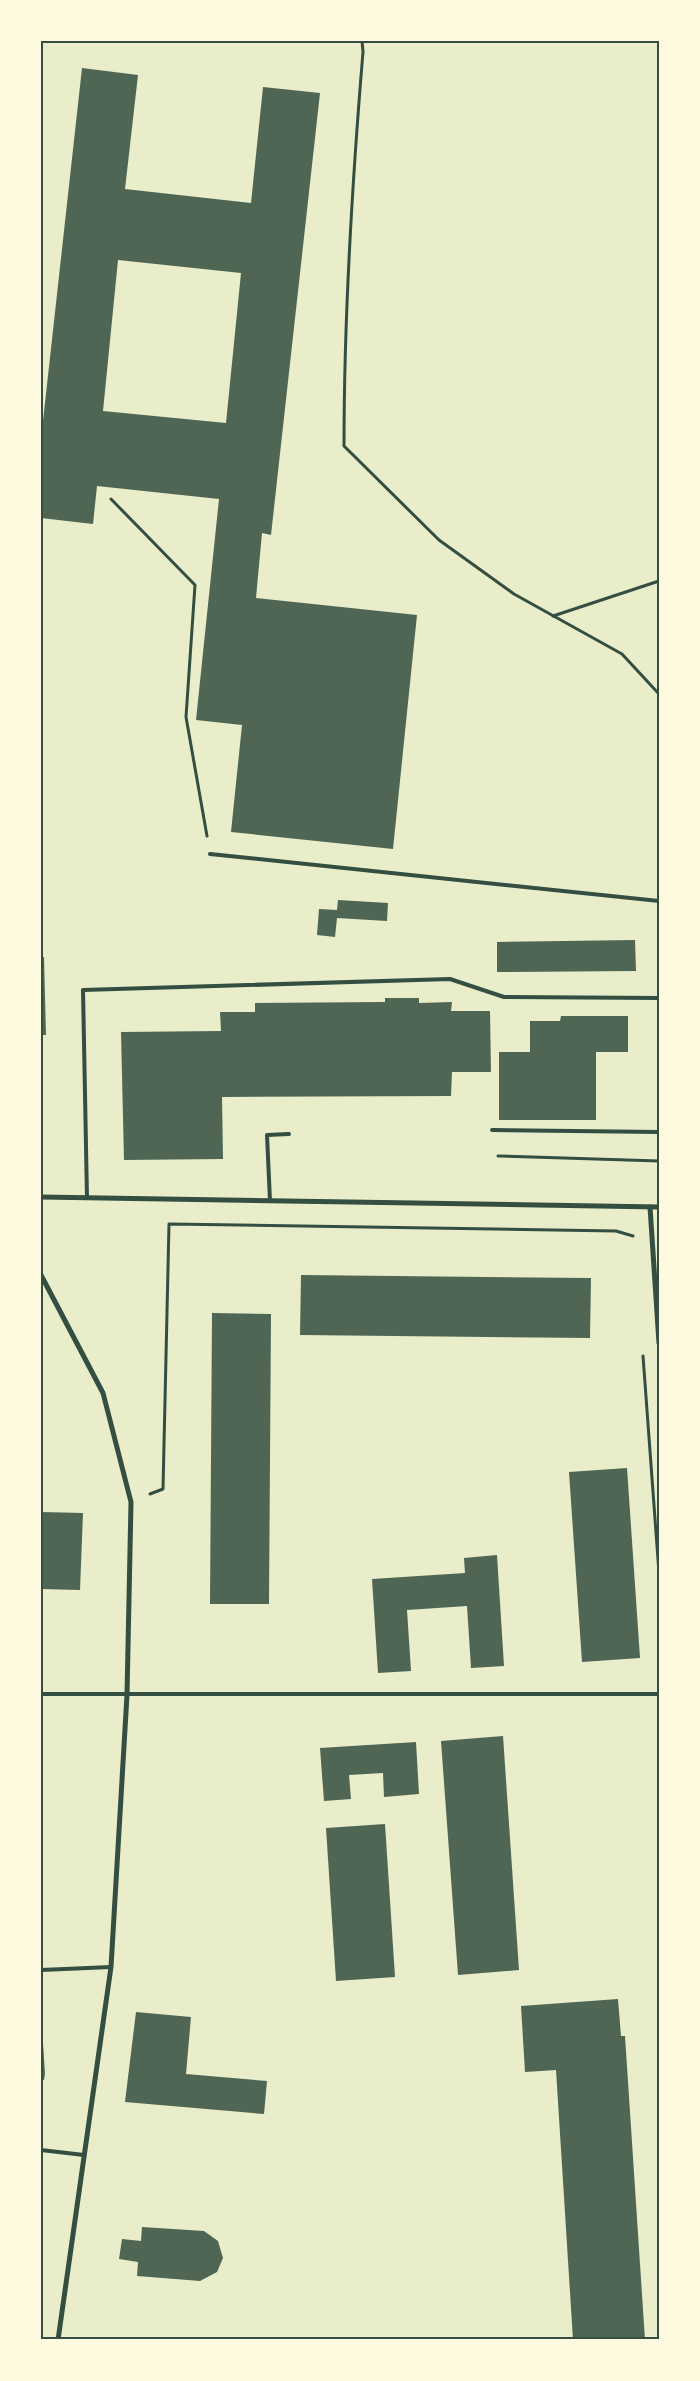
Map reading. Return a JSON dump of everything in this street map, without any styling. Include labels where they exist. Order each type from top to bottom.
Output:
[{"type":"street","points":[[41,1197],[659,1207]]},
{"type":"street","points":[[650,1207],[659,1343]]},
{"type":"street","points":[[41,1275],[103,1393],[131,1502],[127,1695],[111,1967],[58,2340]]},
{"type":"lane","points":[[210,854],[659,901]]},
{"type":"lane","points":[[87,1198],[83,990],[450,980],[504,997],[659,998]]},
{"type":"lane","points":[[492,1130],[659,1132]]},
{"type":"lane","points":[[270,1201],[267,1135],[289,1134]]},
{"type":"lane","points":[[41,1694],[659,1694]]},
{"type":"lane","points":[[41,1970],[111,1967]]},
{"type":"lane","points":[[41,2150],[84,2155]]},
{"type":"path","points":[[362,41],[364,52],[356,139],[344,339],[344,446],[439,540],[514,594],[622,654],[659,694]]},
{"type":"path","points":[[111,499],[195,586],[186,717],[210,854]]},
{"type":"path","points":[[553,616],[659,581]]},
{"type":"path","points":[[498,1156],[659,1161]]},
{"type":"path","points":[[131,1502],[163,1489],[169,1224],[616,1231],[634,1236],[634,1246]]},
{"type":"path","points":[[642,1350],[659,1573]]},
{"type":"building","points":[[82,68],[138,75],[125,189],[251,203],[263,87],[320,93],[271,535],[262,533],[256,598],[417,615],[393,849],[231,832],[242,725],[196,720],[219,499],[97,486],[93,524],[41,518],[41,439]],"holes":[[[118,260],[241,273],[226,423],[103,411]]]},
{"type":"building","points":[[338,900],[388,903],[387,921],[337,918],[335,937],[317,935],[319,909],[337,910]]},
{"type":"building","points":[[635,940],[636,971],[497,972],[497,942]]},
{"type":"building","points":[[41,957],[44,957],[46,1035],[41,1035]]},
{"type":"building","points":[[385,998],[419,998],[419,1003],[452,1002],[451,1011],[490,1011],[491,1072],[452,1072],[451,1096],[222,1097],[223,1159],[124,1160],[121,1032],[221,1031],[220,1012],[255,1012],[255,1003],[385,1002]]},
{"type":"building","points":[[561,1016],[628,1016],[628,1052],[596,1052],[596,1120],[499,1120],[499,1052],[530,1052],[530,1021],[560,1021]]},
{"type":"building","points":[[301,1275],[591,1278],[590,1338],[300,1335]]},
{"type":"building","points":[[212,1313],[271,1314],[269,1604],[210,1604]]},
{"type":"building","points":[[627,1468],[640,1658],[582,1662],[569,1472]]},
{"type":"building","points":[[41,1512],[83,1513],[80,1590],[41,1589]]},
{"type":"building","points":[[497,1555],[504,1666],[471,1668],[467,1606],[407,1610],[411,1671],[378,1673],[372,1579],[465,1573],[464,1558]]},
{"type":"building","points":[[503,1736],[519,1970],[458,1975],[441,1741]]},
{"type":"building","points":[[416,1742],[419,1794],[384,1797],[383,1773],[349,1775],[351,1799],[324,1801],[320,1748]]},
{"type":"building","points":[[385,1824],[395,1977],[336,1981],[326,1828]]},
{"type":"building","points":[[618,1999],[621,2036],[625,2036],[645,2340],[573,2340],[556,2070],[525,2072],[521,2006]]},
{"type":"building","points":[[41,2011],[45,2074],[44,2080],[41,2080]]},
{"type":"building","points":[[136,2012],[191,2017],[186,2074],[267,2081],[264,2114],[125,2102]]},
{"type":"building","points":[[142,2227],[204,2231],[218,2241],[223,2258],[217,2272],[200,2281],[137,2276],[138,2262],[119,2259],[122,2239],[141,2241]]}]
